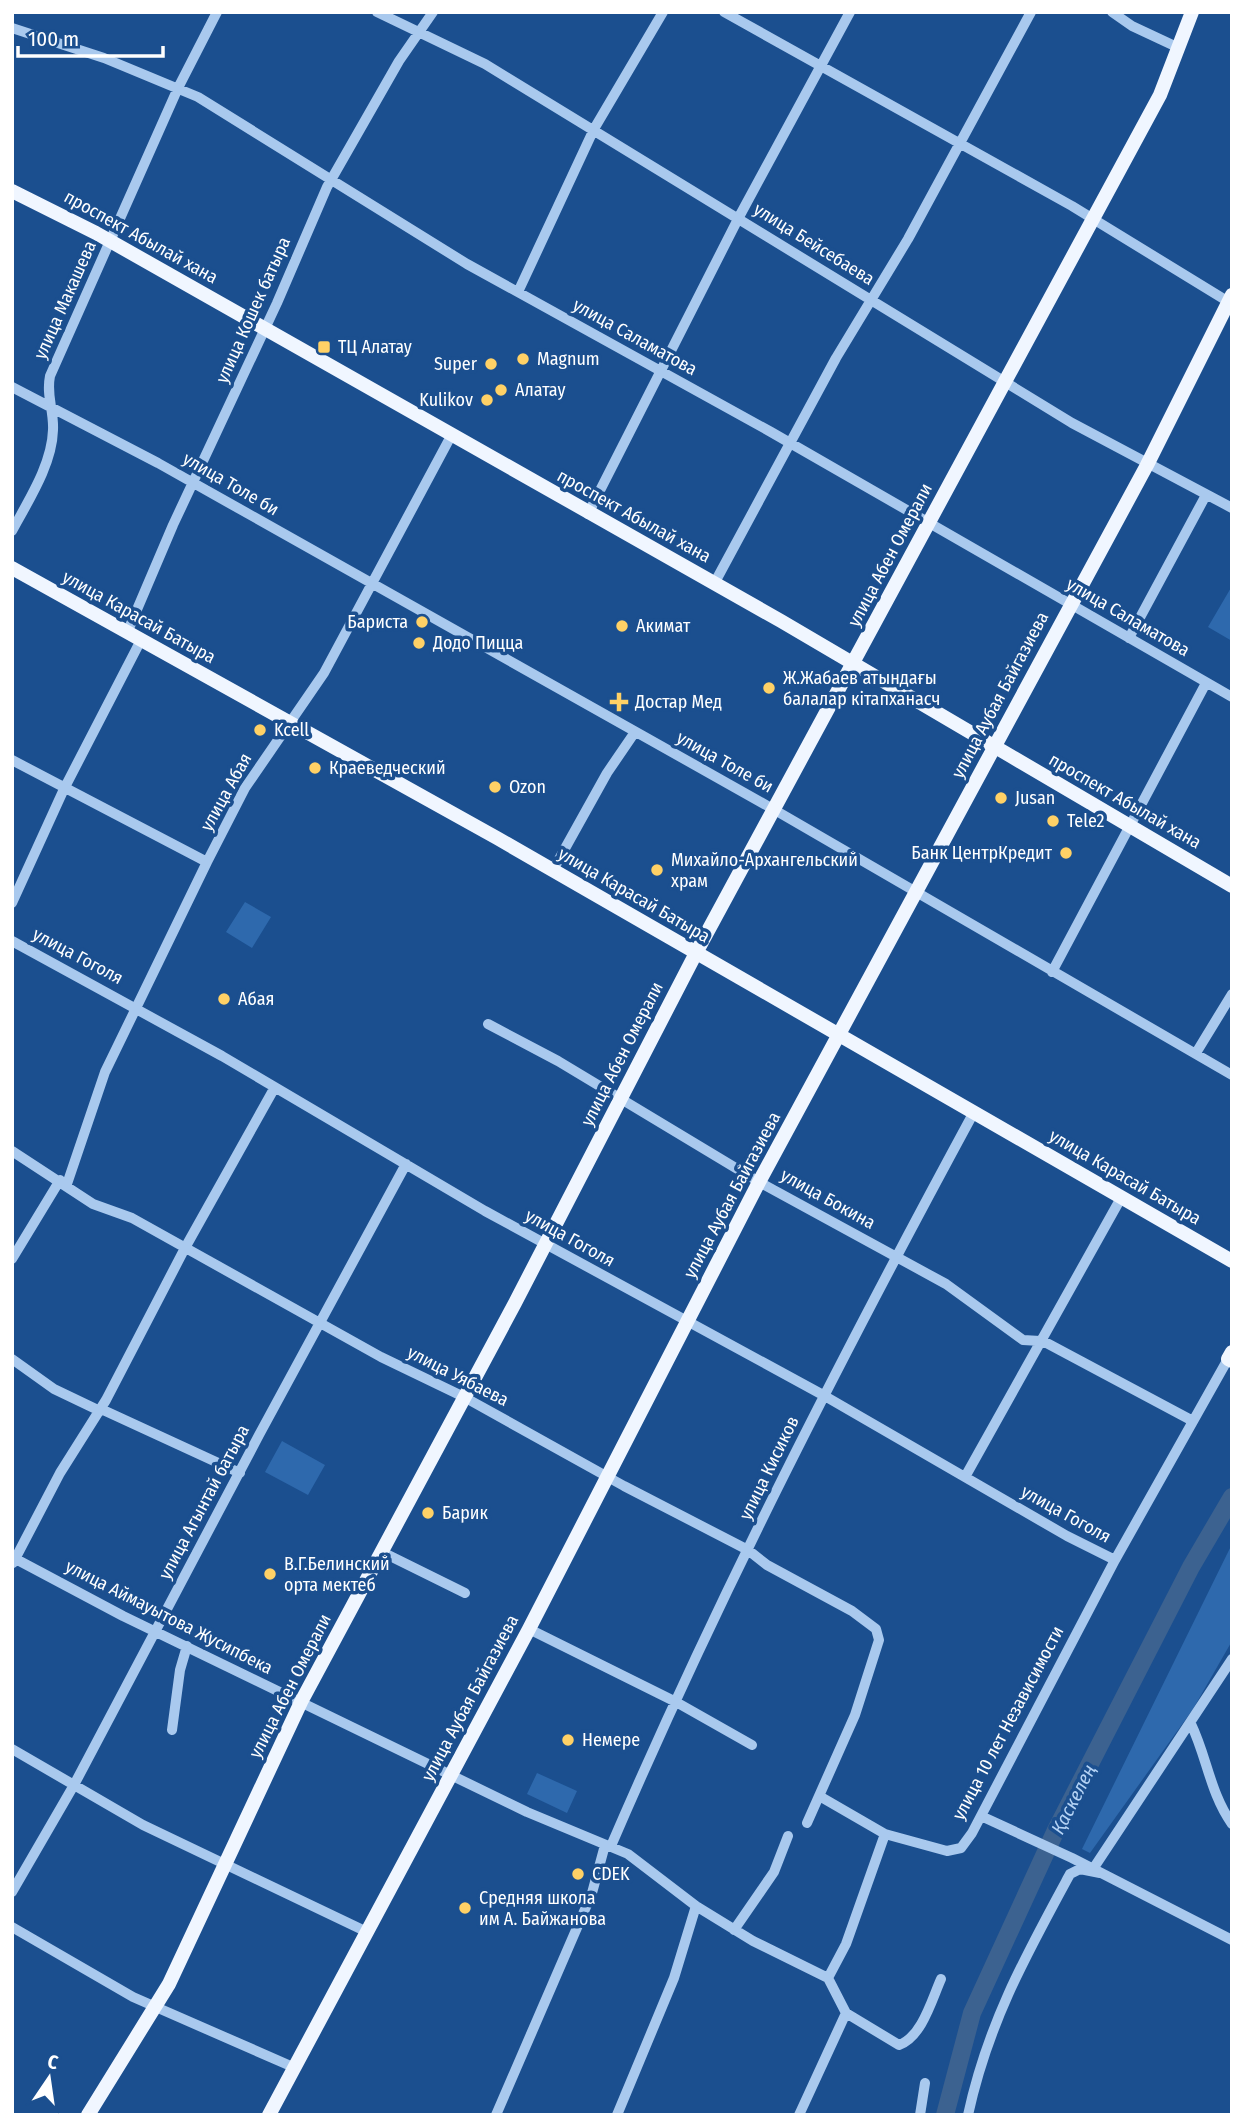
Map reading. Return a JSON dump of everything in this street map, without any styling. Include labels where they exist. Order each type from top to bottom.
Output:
[{"type":"main road","name":"улица Абен Омерали","points":[[88,2115],[156,2007],[301,1702],[696,953],[1160,95],[1192,12]]},
{"type":"main road","name":"проспект Абылай хана","points":[[12,191],[96,233],[109,243],[714,584],[1232,886]]},
{"type":"main road","name":"улица Аубая Байгазиева","points":[[274,2112],[293,2067],[529,1629],[759,1182],[1147,465],[1231,300]]},
{"type":"main road","name":"улица Карасай Батыра","points":[[12,568],[289,720],[1232,1261]]},
{"type":"street","name":"улица Макашева","points":[[12,531],[37,484],[53,432],[47,391],[50,376],[178,88],[217,12]]},
{"type":"street","name":"улица Бейсебаева","points":[[377,12],[485,64],[1006,382],[1147,465],[1232,508]]},
{"type":"street","name":"улица Кошек батыра","points":[[12,903],[134,636],[192,483],[331,180],[433,12]]},
{"type":"street","points":[[518,292],[594,129],[663,12]]},
{"type":"street","points":[[724,12],[959,143],[1231,300]]},
{"type":"street","points":[[588,514],[663,372],[739,218],[850,12]]},
{"type":"street","points":[[714,584],[870,299],[908,239],[1031,12]]},
{"type":"street","points":[[1112,12],[1132,26],[1179,48]]},
{"type":"street","name":"улица Саламатова","points":[[12,28],[104,58],[178,88],[235,119],[431,243],[791,443],[1232,697]]},
{"type":"street","name":"улица Толе би","points":[[12,387],[192,483],[773,809],[1232,1075]]},
{"type":"street","name":"улица Абая","points":[[12,1259],[64,1182],[105,1072],[245,788],[289,720],[306,702],[451,436]]},
{"type":"street","points":[[1129,638],[1206,495]]},
{"type":"street","points":[[1052,972],[1206,683]]},
{"type":"street","points":[[553,870],[607,773],[635,732]]},
{"type":"street","points":[[12,760],[207,862]]},
{"type":"street","name":"улица Гоголя","points":[[12,940],[136,1007],[545,1243],[823,1395],[1115,1560]]},
{"type":"street","points":[[1196,1053],[1232,994]]},
{"type":"street","name":"улица Бокина","points":[[488,1024],[621,1098],[759,1182],[981,1307],[1023,1340],[1040,1340],[1191,1420]]},
{"type":"street","points":[[13,1560],[60,1473],[101,1410],[185,1248],[275,1087]]},
{"type":"street","name":"улица Кисиков","points":[[496,2115],[592,1892],[608,1845],[719,1605],[823,1395],[974,1112]]},
{"type":"street","name":"улица Уябаева","points":[[12,1151],[64,1182],[93,1205],[132,1218],[321,1323],[748,1550],[767,1565],[861,1616],[876,1629],[879,1640],[855,1715],[821,1797]]},
{"type":"street","name":"улица Агынтай батыра","points":[[12,1892],[74,1785],[406,1164]]},
{"type":"street","points":[[965,1477],[1121,1198]]},
{"type":"street","name":"улица 10 лет Независимости","points":[[885,1834],[954,1851],[961,1848],[981,1816],[1191,1420],[1231,1358]]},
{"type":"street","points":[[12,1359],[54,1389],[240,1473]]},
{"type":"street","points":[[382,1552],[465,1593]]},
{"type":"street","name":"улица Аймауытова Жусипбека","points":[[13,1560],[451,1774],[628,1854],[696,1906],[734,1930],[828,1978]]},
{"type":"street","points":[[529,1629],[676,1702],[752,1745]]},
{"type":"street","points":[[173,1730],[180,1670],[187,1646]]},
{"type":"street","points":[[1096,1871],[1232,1659]]},
{"type":"street","points":[[1191,1724],[1201,1746],[1213,1793],[1231,1822]]},
{"type":"street","points":[[12,1749],[144,1825],[365,1931]]},
{"type":"street","points":[[807,1823],[821,1797],[885,1834],[846,1944],[828,1978],[846,2013],[899,2045],[906,2043],[923,2018],[941,1979]]},
{"type":"street","points":[[981,1816],[1232,1940]]},
{"type":"street","points":[[734,1930],[774,1871],[788,1836]]},
{"type":"street","points":[[968,2115],[995,2018],[1017,1971],[1070,1874],[1080,1869],[1096,1871]]},
{"type":"street","points":[[617,2115],[674,1978],[696,1906]]},
{"type":"street","points":[[12,1927],[133,1997],[293,2067]]},
{"type":"street","points":[[799,2115],[846,2013]]},
{"type":"street","points":[[920,2115],[925,2083]]},
{"type":"shaded area","points":[[1232,586],[1232,641],[1208,627]]},
{"type":"shaded area","points":[[245,902],[271,917],[252,948],[226,932]]},
{"type":"shaded area","points":[[282,1441],[325,1465],[308,1495],[265,1472]]},
{"type":"shaded area","points":[[1232,1544],[1232,1641],[1193,1709],[1090,1853],[1082,1849]]},
{"type":"shaded area","points":[[537,1773],[577,1791],[567,1813],[527,1794]]},
{"type":"waterway","name":"Қаскелең","points":[[945,2115],[972,2013],[1056,1830],[1191,1567],[1232,1497]]},
{"type":"place","name":"ТЦ Алатау","points":[[324,347]]},
{"type":"place","name":"Magnum","points":[[523,359]]},
{"type":"place","name":"Super","points":[[491,364]]},
{"type":"place","name":"Алатау","points":[[501,390]]},
{"type":"place","name":"Kulikov","points":[[487,400]]},
{"type":"place","name":"Бариста","points":[[422,622]]},
{"type":"place","name":"Акимат","points":[[622,626]]},
{"type":"place","name":"Додо Пицца","points":[[419,643]]},
{"type":"place","name":"Ж.Жабаев атындағы балалар кітапханасч","points":[[769,688]]},
{"type":"place","name":"Достар Мед","points":[[619,702]]},
{"type":"place","name":"Kcell","points":[[260,730]]},
{"type":"place","name":"Краеведческий","points":[[315,768]]},
{"type":"place","name":"Ozon","points":[[495,787]]},
{"type":"place","name":"Jusan","points":[[1001,798]]},
{"type":"place","name":"Tele2","points":[[1053,821]]},
{"type":"place","name":"Банк ЦентрКредит","points":[[1066,853]]},
{"type":"place","name":"Михайло-Архангельский храм","points":[[657,870]]},
{"type":"place","name":"Абая","points":[[224,999]]},
{"type":"place","name":"Барик","points":[[428,1513]]},
{"type":"place","name":"В.Г.Белинский орта мектеб","points":[[270,1574]]},
{"type":"place","name":"Немере","points":[[568,1740]]},
{"type":"place","name":"CDEK","points":[[578,1874]]},
{"type":"place","name":"Средняя школа им А. Байжанова","points":[[465,1908]]}]
